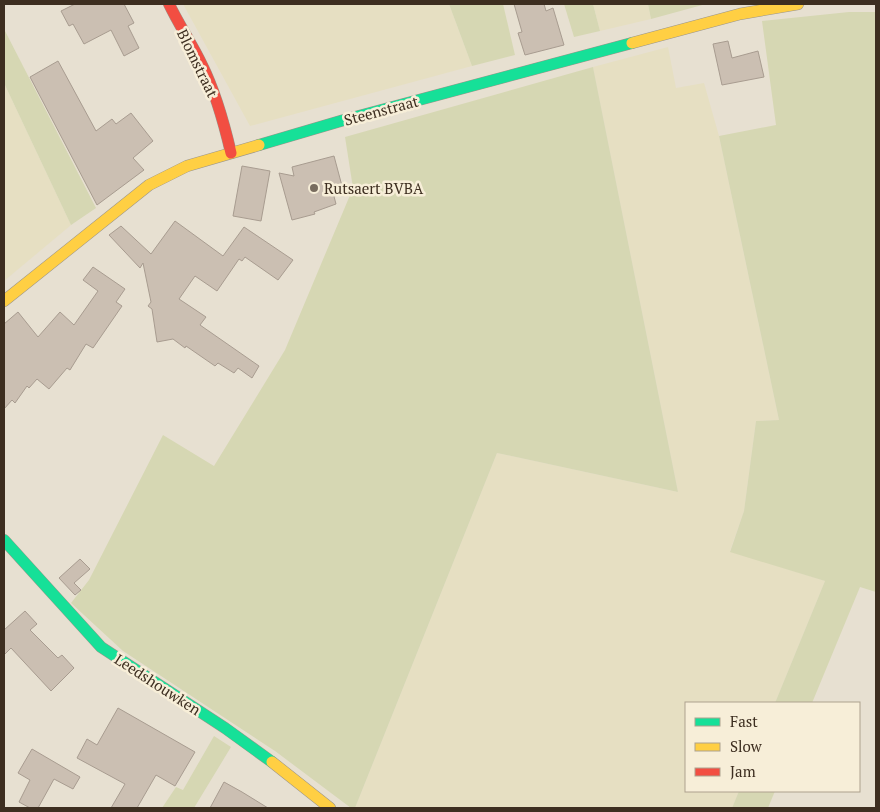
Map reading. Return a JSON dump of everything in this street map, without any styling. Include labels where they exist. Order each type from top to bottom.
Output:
[{"type":"street","name":"Blomstraat","points":[[169,4],[202,64],[216,97],[231,153]]},
{"type":"street","name":"Steenstraat","points":[[4,301],[149,185],[187,166],[344,120],[740,14],[798,4]]},
{"type":"street","name":"Leedshouwken","points":[[4,540],[101,646],[226,728],[330,808]]},
{"type":"shaded area","points":[[183,4],[449,4],[472,66],[250,126]]},
{"type":"shaded area","points":[[593,4],[648,4],[651,19],[600,31]]},
{"type":"shaded area","points":[[668,47],[676,88],[704,83],[719,136],[779,420],[756,421],[744,511],[730,551],[825,581],[775,702],[685,702],[685,792],[739,792],[732,808],[355,808],[497,453],[678,492],[593,67]]},
{"type":"shaded area","points":[[4,83],[71,225],[4,281]]},
{"type":"green space","points":[[449,4],[503,4],[515,55],[472,66]]},
{"type":"green space","points":[[564,4],[593,4],[600,31],[574,37]]},
{"type":"green space","points":[[648,4],[706,4],[651,19]]},
{"type":"green space","points":[[849,12],[876,12],[876,592],[860,587],[812,702],[775,702],[825,581],[730,552],[744,511],[756,421],[779,420],[719,136],[776,125],[762,21]]},
{"type":"green space","points":[[4,29],[96,208],[71,225],[4,83]]},
{"type":"green space","points":[[593,67],[678,492],[497,453],[355,808],[351,808],[275,751],[123,651],[71,603],[89,580],[163,435],[214,466],[285,350],[353,188],[345,137]]},
{"type":"green space","points":[[214,736],[231,747],[194,808],[162,808],[176,787],[183,790]]},
{"type":"green space","points":[[739,792],[775,792],[768,808],[732,808]]},
{"type":"building","points":[[75,4],[124,4],[134,23],[128,26],[139,48],[124,56],[111,30],[84,44],[73,24],[69,26],[61,11]]},
{"type":"building","points":[[514,4],[544,4],[546,11],[553,8],[564,45],[525,55],[518,33],[522,32]]},
{"type":"building","points":[[728,41],[732,58],[758,51],[764,77],[722,85],[713,44]]},
{"type":"building","points":[[58,61],[96,131],[112,119],[116,124],[131,113],[153,141],[133,158],[144,170],[97,205],[30,77]]},
{"type":"building","name":"Rutsaert BVBA","points":[[334,156],[342,186],[332,189],[336,204],[314,212],[315,214],[292,220],[279,173],[294,176],[292,167]]},
{"type":"building","points":[[242,166],[270,171],[261,221],[233,216]]},
{"type":"building","points":[[175,221],[223,256],[244,227],[293,260],[278,280],[245,257],[242,261],[239,259],[217,291],[195,276],[179,299],[206,317],[200,325],[259,366],[252,378],[238,368],[234,373],[218,363],[215,366],[173,339],[157,342],[152,309],[148,306],[151,302],[143,263],[140,268],[109,235],[121,226],[151,254]]},
{"type":"building","points":[[93,267],[125,289],[116,302],[122,306],[93,348],[86,344],[70,370],[67,368],[49,389],[37,379],[29,388],[27,386],[15,403],[12,400],[4,409],[4,324],[18,312],[38,337],[60,312],[74,325],[98,291],[83,280]]},
{"type":"building","points":[[80,559],[90,569],[74,583],[81,590],[75,595],[59,578]]},
{"type":"building","points":[[25,611],[37,624],[30,630],[58,658],[62,655],[74,668],[51,691],[11,648],[4,655],[4,630]]},
{"type":"building","points":[[118,708],[195,752],[175,786],[156,775],[137,808],[111,808],[125,784],[77,758],[87,739],[97,745]]},
{"type":"building","points":[[32,749],[80,777],[73,789],[54,779],[38,808],[30,808],[19,802],[30,780],[18,773]]},
{"type":"building","points":[[224,782],[242,792],[268,808],[210,808]]},
{"type":"traffic: fast","points":[[259,145],[344,120],[632,43]]},
{"type":"traffic: fast","points":[[4,540],[101,647],[225,728],[272,762]]},
{"type":"traffic: slow","points":[[632,43],[740,14],[798,4]]},
{"type":"traffic: slow","points":[[4,301],[149,185],[187,166],[259,145]]},
{"type":"traffic: slow","points":[[272,762],[330,808]]},
{"type":"traffic: jam","points":[[169,4],[207,76],[219,108],[231,153]]},
{"type":"place","name":"Rutsaert BVBA","points":[[314,188]]}]
